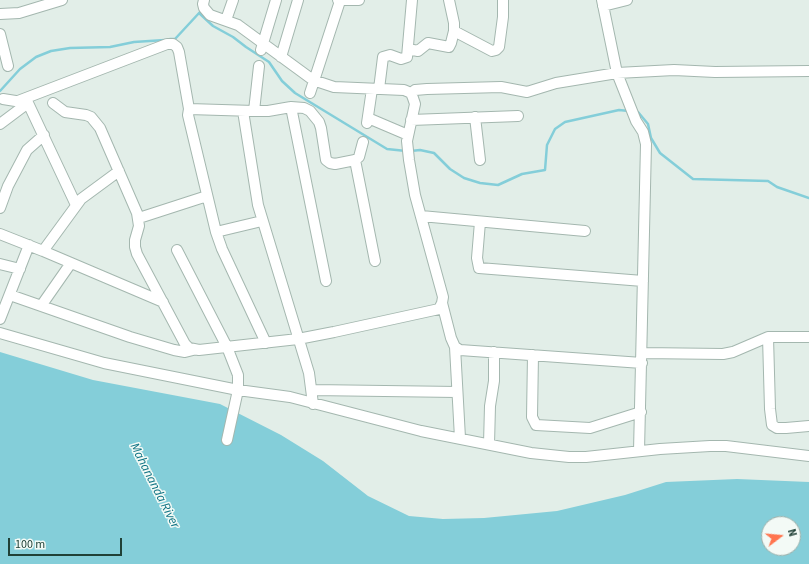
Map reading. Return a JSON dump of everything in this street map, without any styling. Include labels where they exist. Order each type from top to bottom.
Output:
[{"type":"street","points":[[0,14],[19,13],[48,2],[62,0]]},
{"type":"street","points":[[204,0],[203,4],[206,11],[210,15],[238,25],[262,46],[281,57],[313,80],[334,87],[404,90],[413,98],[415,104],[407,138],[409,160],[415,195],[443,297],[442,304],[451,338],[455,347],[460,438]]},
{"type":"street","points":[[226,20],[232,0]]},
{"type":"street","points":[[262,46],[276,0]]},
{"type":"street","points":[[281,57],[298,0]]},
{"type":"street","points":[[310,93],[339,0],[359,0]]},
{"type":"street","points":[[407,138],[368,120],[383,57],[390,55],[404,59],[407,57],[412,0]]},
{"type":"street","points":[[408,49],[418,51],[428,43],[449,47],[454,31],[454,19],[449,0]]},
{"type":"street","points":[[454,31],[492,50],[496,50],[498,47],[503,17],[503,0]]},
{"type":"street","points":[[627,0],[602,3],[617,73],[634,116],[643,132],[646,144],[639,451]]},
{"type":"street","points":[[0,34],[8,66]]},
{"type":"street","points":[[0,124],[23,102],[167,44],[173,44],[177,47],[189,110],[188,115],[216,232],[266,343]]},
{"type":"street","points":[[254,111],[258,66]]},
{"type":"street","points":[[410,94],[421,89],[502,87],[527,92],[552,84],[617,73],[674,70],[715,72],[809,71]]},
{"type":"street","points":[[3,99],[23,102],[44,135],[76,205]]},
{"type":"street","points":[[53,103],[65,112],[86,115],[95,121],[100,128],[139,218],[139,226],[135,240],[137,254],[185,344],[188,348],[193,350]]},
{"type":"street","points":[[291,107],[326,281]]},
{"type":"street","points":[[189,110],[254,111],[304,107],[310,111],[319,122],[326,160],[335,164],[355,160],[359,157],[363,142]]},
{"type":"street","points":[[243,111],[254,184],[262,221],[298,339],[312,390],[313,404]]},
{"type":"street","points":[[411,120],[518,116]]},
{"type":"street","points":[[475,117],[480,160]]},
{"type":"street","points":[[0,208],[8,186],[27,150],[44,135]]},
{"type":"street","points":[[355,160],[375,261]]},
{"type":"street","points":[[43,251],[81,199],[119,171]]},
{"type":"street","points":[[139,218],[207,196]]},
{"type":"street","points":[[421,216],[585,231]]},
{"type":"street","points":[[216,232],[262,221]]},
{"type":"street","points":[[480,222],[477,258],[479,268],[643,281]]},
{"type":"street","points":[[0,234],[163,302]]},
{"type":"street","points":[[0,319],[29,245]]},
{"type":"street","points":[[177,250],[227,347],[238,375],[238,390],[227,440]]},
{"type":"street","points":[[41,306],[71,263]]},
{"type":"street","points":[[0,264],[20,269]]},
{"type":"street","points":[[10,295],[130,337],[185,352],[298,339],[432,311],[439,309],[442,304]]},
{"type":"street","points":[[0,333],[104,363],[238,390],[290,397],[421,431],[531,453],[569,457],[597,456],[639,451],[710,446],[732,447],[809,456]]},
{"type":"street","points":[[455,347],[466,351],[642,358],[723,354],[733,352],[768,337],[809,337]]},
{"type":"street","points":[[768,337],[770,418],[772,424],[777,428],[809,426]]},
{"type":"street","points":[[489,444],[490,406],[494,381],[494,352]]},
{"type":"street","points":[[533,354],[532,417],[536,425],[590,428],[641,412]]},
{"type":"street","points":[[312,390],[457,392]]},
{"type":"water","name":"Mahananda River","points":[[0,352],[93,380],[220,404],[281,435],[323,461],[368,496],[409,516],[443,519],[484,518],[557,511],[625,495],[666,482],[737,479],[809,482],[809,564],[0,564]]},
{"type":"waterway","points":[[170,39],[175,39],[200,12]]},
{"type":"waterway","points":[[199,13],[213,26],[233,37],[269,62],[282,81],[295,93],[387,149],[406,151]]},
{"type":"waterway","points":[[0,91],[20,69],[36,57],[51,51],[70,48],[110,47],[134,42],[165,40]]},
{"type":"waterway","points":[[411,151],[420,150],[434,153],[450,169],[464,178],[480,183],[498,185],[522,174],[545,170],[547,145],[555,129],[565,122],[619,110],[629,111]]},
{"type":"waterway","points":[[636,112],[638,112],[648,124],[651,138],[660,153],[693,179],[768,181],[777,187],[809,198]]}]
